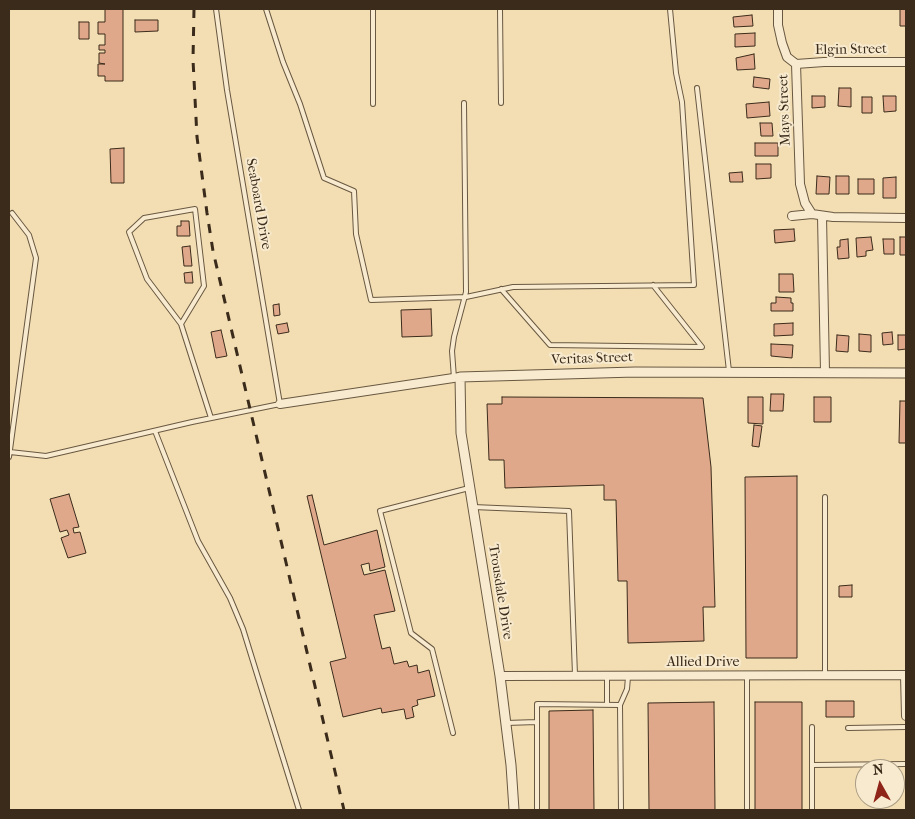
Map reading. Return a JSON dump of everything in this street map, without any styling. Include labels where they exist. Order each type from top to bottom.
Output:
[{"type":"street","name":"Mays Street","points":[[778,9],[782,44],[787,57],[796,64],[800,184],[805,203],[812,214]]},
{"type":"street","name":"Elgin Street","points":[[796,64],[906,62]]},
{"type":"street","points":[[792,216],[812,214],[822,216],[906,218]]},
{"type":"street","points":[[822,216],[825,372]]},
{"type":"street","name":"Veritas Street","points":[[280,404],[457,378],[635,372],[906,373]]},
{"type":"street","name":"Trousdale Drive","points":[[457,378],[461,433],[500,676],[514,810]]},
{"type":"street","points":[[906,675],[906,716]]},
{"type":"street","name":"Allied Drive","points":[[500,676],[906,675]]},
{"type":"lane","name":"Seaboard Drive","points":[[216,9],[227,90],[280,404]]},
{"type":"lane","points":[[266,9],[324,178],[354,191],[356,234],[371,300],[466,297],[513,287],[694,285],[682,102],[676,73],[670,9]]},
{"type":"lane","points":[[373,9],[373,104]]},
{"type":"lane","points":[[500,9],[501,103]]},
{"type":"lane","points":[[696,88],[729,372]]},
{"type":"lane","points":[[457,378],[452,351],[454,337],[466,297],[464,103]]},
{"type":"lane","points":[[182,324],[204,286],[195,209],[144,218],[129,232],[147,279],[182,324],[211,418]]},
{"type":"lane","points":[[9,457],[36,258],[29,235],[12,213]]},
{"type":"lane","points":[[501,289],[550,345],[702,348],[653,285]]},
{"type":"lane","points":[[10,452],[46,456],[280,404]]},
{"type":"lane","points":[[155,431],[198,541],[230,598],[243,628],[299,810]]},
{"type":"lane","points":[[452,733],[432,649],[411,634],[380,511],[469,488]]},
{"type":"lane","points":[[824,497],[825,676]]},
{"type":"lane","points":[[472,507],[569,511],[575,675]]},
{"type":"lane","points":[[606,675],[607,705]]},
{"type":"lane","points":[[621,810],[620,705],[627,689],[628,675]]},
{"type":"lane","points":[[746,810],[747,675]]},
{"type":"lane","points":[[537,810],[537,704],[620,705]]},
{"type":"lane","points":[[506,723],[537,722]]},
{"type":"lane","points":[[812,727],[812,810]]},
{"type":"lane","points":[[848,728],[906,727]]},
{"type":"lane","points":[[812,765],[906,764]]},
{"type":"building","points":[[105,9],[123,9],[123,81],[105,81],[105,76],[98,76],[98,64],[105,64],[99,63],[99,53],[105,53],[105,50],[99,50],[99,45],[105,45],[105,34],[98,34],[98,22],[105,22]]},
{"type":"building","points":[[900,9],[906,9],[906,26],[900,26]]},
{"type":"building","points":[[752,15],[753,26],[734,27],[733,17]]},
{"type":"building","points":[[135,20],[158,20],[158,31],[135,32]]},
{"type":"building","points":[[79,22],[89,22],[89,39],[79,39]]},
{"type":"building","points":[[755,33],[755,46],[735,47],[735,34]]},
{"type":"building","points":[[754,54],[755,69],[737,70],[736,58]]},
{"type":"building","points":[[754,77],[770,79],[769,89],[753,87]]},
{"type":"building","points":[[839,88],[851,88],[851,107],[838,106]]},
{"type":"building","points":[[812,96],[825,96],[825,107],[812,108]]},
{"type":"building","points":[[883,96],[896,96],[896,111],[884,112]]},
{"type":"building","points":[[862,97],[872,97],[872,113],[862,113]]},
{"type":"building","points":[[769,102],[770,116],[747,118],[746,104]]},
{"type":"building","points":[[760,123],[772,123],[773,136],[761,136]]},
{"type":"building","points":[[755,143],[778,143],[778,156],[755,156]]},
{"type":"building","points":[[124,148],[124,183],[111,183],[110,149]]},
{"type":"building","points":[[756,164],[771,164],[771,178],[756,179]]},
{"type":"building","points":[[742,172],[743,182],[730,182],[729,173]]},
{"type":"building","points":[[817,176],[830,177],[829,194],[816,194]]},
{"type":"building","points":[[836,176],[849,176],[849,194],[836,194]]},
{"type":"building","points":[[896,177],[896,198],[883,198],[883,178]]},
{"type":"building","points":[[858,179],[874,179],[874,194],[858,194]]},
{"type":"building","points":[[181,221],[189,221],[190,236],[177,236],[177,226],[181,226]]},
{"type":"building","points":[[794,229],[795,241],[775,243],[774,230]]},
{"type":"building","points":[[871,237],[873,250],[866,251],[866,256],[857,257],[856,238]]},
{"type":"building","points":[[900,237],[906,237],[906,255],[900,255]]},
{"type":"building","points":[[848,239],[849,258],[838,259],[837,247],[840,247],[840,240]]},
{"type":"building","points":[[883,239],[894,239],[894,254],[884,254]]},
{"type":"building","points":[[190,246],[192,266],[184,266],[182,247]]},
{"type":"building","points":[[192,272],[193,283],[185,283],[184,273]]},
{"type":"building","points":[[779,274],[793,274],[794,292],[779,292]]},
{"type":"building","points":[[776,297],[791,298],[793,311],[771,311],[771,303],[776,303]]},
{"type":"building","points":[[279,304],[280,315],[274,316],[273,305]]},
{"type":"building","points":[[431,309],[432,336],[402,337],[401,310]]},
{"type":"building","points":[[287,323],[289,332],[278,334],[276,325]]},
{"type":"building","points":[[793,323],[793,335],[774,336],[774,324]]},
{"type":"building","points":[[221,330],[227,356],[216,358],[211,332]]},
{"type":"building","points":[[892,332],[893,344],[883,345],[882,333]]},
{"type":"building","points":[[859,334],[871,335],[871,352],[859,351]]},
{"type":"building","points":[[837,335],[849,336],[848,352],[836,351]]},
{"type":"building","points":[[898,335],[906,335],[906,349],[898,350]]},
{"type":"building","points":[[771,344],[793,345],[792,358],[771,356]]},
{"type":"building","points":[[771,394],[784,394],[783,411],[770,411]]},
{"type":"building","points":[[502,397],[703,398],[711,467],[715,607],[703,607],[704,641],[628,643],[627,581],[618,581],[616,500],[604,500],[604,485],[505,488],[504,460],[489,460],[487,404],[502,404]]},
{"type":"building","points":[[748,397],[763,397],[763,424],[748,423]]},
{"type":"building","points":[[814,397],[831,397],[831,422],[814,422]]},
{"type":"building","points":[[900,401],[906,401],[906,443],[899,443]]},
{"type":"building","points":[[754,425],[762,426],[759,447],[752,446]]},
{"type":"building","points":[[797,476],[797,658],[746,658],[745,477]]},
{"type":"building","points":[[69,494],[79,527],[73,528],[74,533],[80,532],[86,553],[68,558],[61,538],[69,535],[67,530],[60,532],[50,499]]},
{"type":"building","points":[[312,495],[324,545],[377,530],[385,567],[370,571],[369,563],[361,565],[364,575],[385,570],[395,611],[374,615],[382,649],[390,647],[394,664],[407,661],[409,667],[417,665],[418,673],[429,670],[435,696],[417,700],[418,705],[412,707],[414,717],[406,719],[404,709],[382,713],[381,708],[343,717],[330,662],[346,658],[307,496]]},
{"type":"building","points":[[852,585],[852,597],[839,597],[839,586]]},
{"type":"building","points":[[826,701],[854,701],[854,717],[826,717]]},
{"type":"building","points":[[714,702],[715,810],[649,810],[648,703]]},
{"type":"building","points":[[755,702],[802,702],[802,810],[755,810]]},
{"type":"building","points":[[593,710],[594,810],[549,810],[549,711]]},
{"type":"railway","points":[[194,9],[193,60],[197,137],[213,251],[344,810]]}]
